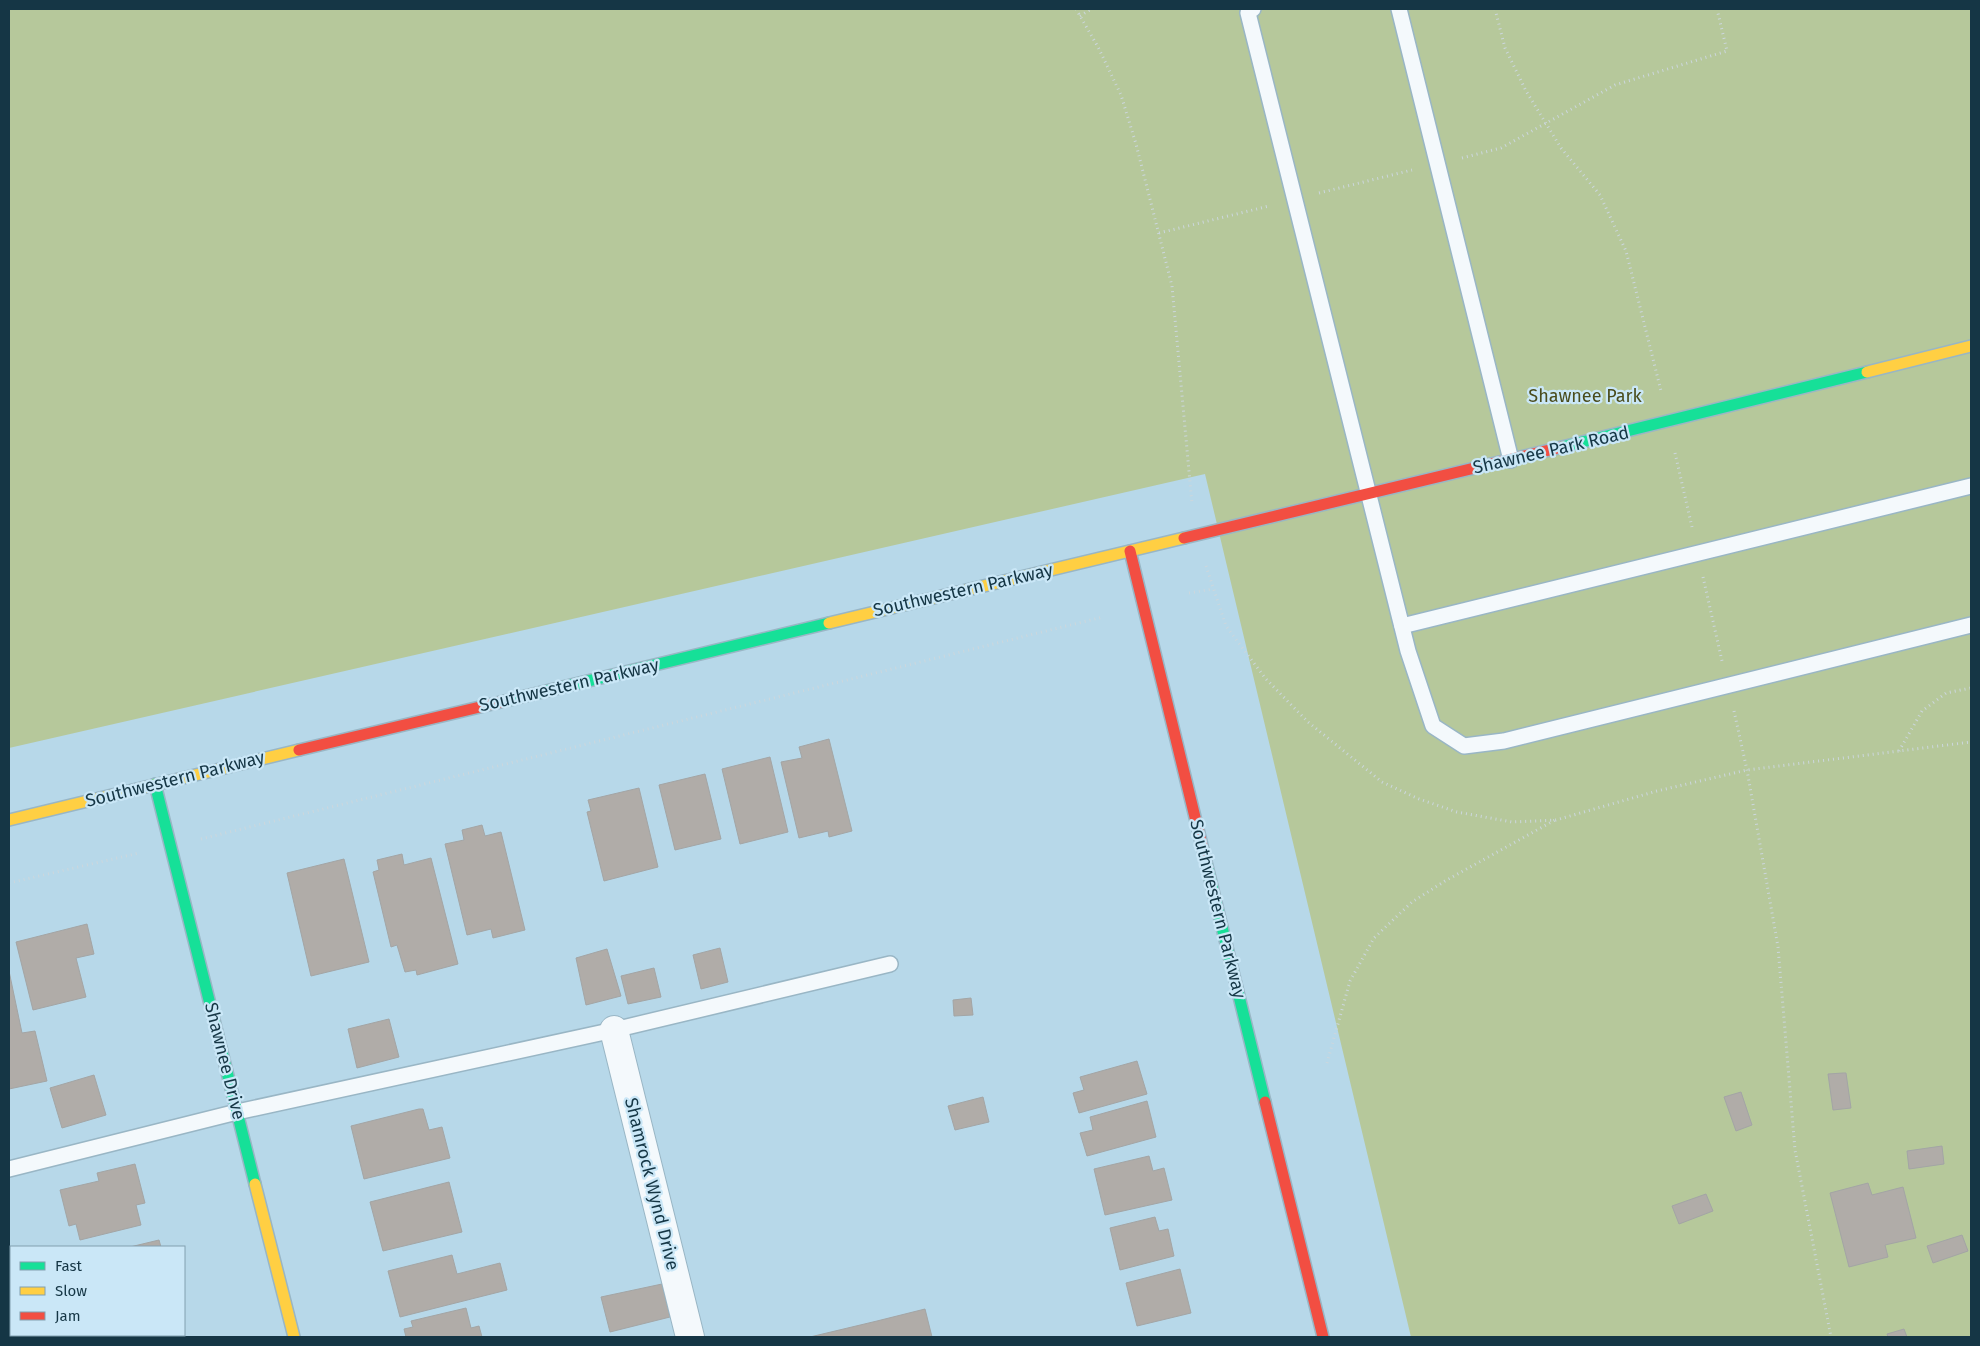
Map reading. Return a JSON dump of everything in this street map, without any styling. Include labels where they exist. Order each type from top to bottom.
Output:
[{"type":"street","name":"Shawnee Park Road","points":[[1130,551],[1668,422],[1971,346]]},
{"type":"street","name":"Southwestern Parkway","points":[[9,820],[1130,551],[1323,1337]]},
{"type":"street","name":"Shawnee Drive","points":[[155,784],[294,1337]]},
{"type":"street","name":"Shamrock Wynd Drive","points":[[614,1030],[690,1337]]},
{"type":"lane","points":[[1252,9],[1248,13],[1402,626],[1433,726],[1464,746],[1504,741],[1971,625]]},
{"type":"lane","points":[[1399,9],[1510,460]]},
{"type":"lane","points":[[1402,626],[1971,486]]},
{"type":"lane","points":[[9,1169],[237,1112],[614,1030],[890,964]]},
{"type":"path","points":[[1080,16],[1091,9]]},
{"type":"path","points":[[1495,9],[1505,48],[1526,91],[1561,148],[1600,195],[1626,251],[1668,422],[1747,770],[1778,947],[1795,1150],[1831,1337]]},
{"type":"path","points":[[1158,233],[1501,148],[1615,85],[1727,51],[1717,9]]},
{"type":"path","points":[[1189,594],[1213,589]]},
{"type":"path","points":[[9,883],[171,846],[1103,617]]},
{"type":"path","points":[[1899,751],[1922,711],[1946,693],[1971,688]]},
{"type":"path","points":[[1747,770],[1971,742]]},
{"type":"path","points":[[1327,1063],[1350,981],[1374,938],[1412,902],[1445,881],[1556,820]]},
{"type":"green space","name":"Shawnee Park","points":[[9,9],[1971,9],[1971,1337],[1411,1337],[1205,474],[9,748]]},
{"type":"building","points":[[829,739],[852,831],[829,837],[828,831],[799,838],[781,762],[802,758],[799,747]]},
{"type":"building","points":[[770,757],[788,832],[740,844],[722,769]]},
{"type":"building","points":[[705,774],[721,839],[675,850],[659,785]]},
{"type":"building","points":[[639,788],[658,867],[604,881],[587,812],[591,811],[588,800]]},
{"type":"building","points":[[482,825],[485,836],[501,832],[525,930],[493,938],[491,929],[467,935],[445,844],[464,840],[462,830]]},
{"type":"building","points":[[402,854],[404,865],[431,858],[458,964],[417,975],[416,970],[405,972],[397,945],[391,947],[373,872],[379,870],[377,860]]},
{"type":"building","points":[[344,859],[369,962],[311,976],[287,873]]},
{"type":"building","points":[[87,924],[94,954],[76,958],[86,997],[33,1010],[16,942]]},
{"type":"building","points":[[720,948],[728,982],[701,989],[693,955]]},
{"type":"building","points":[[607,949],[621,996],[586,1005],[576,958]]},
{"type":"building","points":[[654,968],[661,997],[628,1004],[621,976]]},
{"type":"building","points":[[9,971],[22,1033],[35,1031],[47,1081],[9,1089]]},
{"type":"building","points":[[971,998],[973,1015],[954,1016],[953,1000]]},
{"type":"building","points":[[389,1019],[399,1057],[357,1068],[348,1029]]},
{"type":"building","points":[[1137,1061],[1147,1094],[1079,1113],[1073,1093],[1084,1090],[1080,1077]]},
{"type":"building","points":[[1846,1073],[1851,1108],[1833,1110],[1828,1074]]},
{"type":"building","points":[[94,1075],[106,1115],[62,1128],[50,1088]]},
{"type":"building","points":[[1741,1092],[1752,1125],[1736,1131],[1724,1097]]},
{"type":"building","points":[[983,1097],[989,1122],[955,1130],[948,1106]]},
{"type":"building","points":[[1147,1101],[1156,1137],[1087,1156],[1080,1133],[1093,1130],[1090,1117]]},
{"type":"building","points":[[423,1109],[429,1130],[442,1127],[450,1158],[364,1179],[351,1126]]},
{"type":"building","points":[[1942,1146],[1944,1164],[1909,1169],[1907,1151]]},
{"type":"building","points":[[1149,1156],[1153,1171],[1164,1168],[1172,1200],[1105,1215],[1094,1169]]},
{"type":"building","points":[[135,1164],[145,1203],[136,1205],[141,1225],[80,1240],[76,1224],[69,1226],[60,1190],[99,1181],[97,1173]]},
{"type":"building","points":[[449,1182],[462,1232],[383,1251],[370,1202]]},
{"type":"building","points":[[1868,1183],[1872,1195],[1903,1187],[1916,1238],[1885,1245],[1888,1257],[1849,1267],[1830,1193]]},
{"type":"building","points":[[1706,1194],[1713,1211],[1679,1224],[1672,1206]]},
{"type":"building","points":[[1155,1217],[1159,1231],[1168,1229],[1174,1256],[1120,1270],[1110,1228]]},
{"type":"building","points":[[1962,1235],[1968,1251],[1933,1263],[1927,1246]]},
{"type":"building","points":[[159,1240],[161,1246],[134,1246]]},
{"type":"building","points":[[452,1255],[457,1274],[500,1263],[507,1290],[400,1317],[388,1271]]},
{"type":"building","points":[[1180,1269],[1191,1313],[1137,1326],[1126,1283]]},
{"type":"building","points":[[662,1284],[670,1317],[610,1332],[601,1297]]},
{"type":"building","points":[[466,1308],[471,1328],[479,1326],[482,1337],[406,1337],[404,1329],[413,1327],[411,1321]]},
{"type":"building","points":[[925,1309],[932,1337],[810,1337],[877,1321]]},
{"type":"building","points":[[1904,1329],[1907,1337],[1888,1337],[1887,1334]]},
{"type":"building","points":[[86,1336],[182,1337],[87,1337]]},
{"type":"traffic: fast","points":[[1562,447],[1867,372]]},
{"type":"traffic: fast","points":[[505,701],[829,623]]},
{"type":"traffic: fast","points":[[155,784],[255,1184]]},
{"type":"traffic: fast","points":[[1204,854],[1265,1102]]},
{"type":"traffic: slow","points":[[1867,372],[1971,346]]},
{"type":"traffic: slow","points":[[829,623],[1184,538]]},
{"type":"traffic: slow","points":[[9,820],[299,750]]},
{"type":"traffic: slow","points":[[255,1184],[294,1337]]},
{"type":"traffic: jam","points":[[1184,538],[1562,447]]},
{"type":"traffic: jam","points":[[1130,551],[1204,854]]},
{"type":"traffic: jam","points":[[299,750],[505,701]]},
{"type":"traffic: jam","points":[[1265,1102],[1323,1337]]}]
